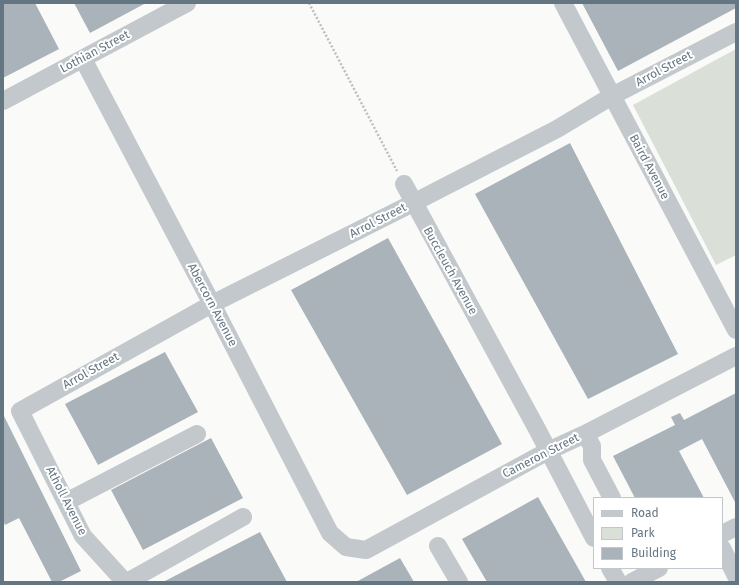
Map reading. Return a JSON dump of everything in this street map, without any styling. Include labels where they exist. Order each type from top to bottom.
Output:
[{"type":"street","name":"Lothian Street","points":[[3,101],[187,3]]},
{"type":"street","name":"Baird Avenue","points":[[563,3],[736,330]]},
{"type":"street","name":"Arrol Street","points":[[20,411],[208,297],[414,203],[557,129],[612,96],[736,32]]},
{"type":"street","name":"Abercorn Avenue","points":[[83,59],[330,533],[346,547]]},
{"type":"street","name":"Buccleuch Avenue","points":[[404,184],[593,536]]},
{"type":"street","name":"Cameron Street","points":[[346,547],[366,550],[548,451],[736,356]]},
{"type":"street","name":"Atholl Avenue","points":[[20,411],[83,536],[126,582]]},
{"type":"street","points":[[66,502],[197,434]]},
{"type":"street","points":[[584,434],[592,446],[592,460],[611,497]]},
{"type":"street","points":[[126,582],[243,517]]},
{"type":"street","points":[[723,534],[736,527]]},
{"type":"street","points":[[438,546],[459,582]]},
{"type":"street","points":[[723,550],[736,576]]},
{"type":"street","points":[[611,569],[618,582]]},
{"type":"street","points":[[632,582],[653,569]]},
{"type":"path","points":[[309,3],[404,184]]},
{"type":"green space","points":[[736,49],[736,255],[716,265],[633,105]]},
{"type":"building","points":[[3,3],[35,3],[59,49],[3,78]]},
{"type":"building","points":[[74,3],[146,3],[90,33]]},
{"type":"building","points":[[582,3],[736,3],[736,8],[618,71]]},
{"type":"building","points":[[570,143],[678,354],[588,399],[475,194]]},
{"type":"building","points":[[388,238],[502,444],[407,495],[291,290]]},
{"type":"building","points":[[165,352],[198,412],[98,465],[65,404]]},
{"type":"building","points":[[736,393],[736,504],[702,439],[679,451],[703,497],[634,497],[613,456],[675,425],[671,417],[680,413],[684,420]]},
{"type":"building","points":[[3,414],[81,571],[59,582],[52,582],[19,518],[5,525],[3,520]]},
{"type":"building","points":[[211,438],[243,498],[143,550],[111,490]]},
{"type":"building","points":[[538,497],[586,582],[487,582],[462,539]]},
{"type":"building","points":[[260,532],[287,582],[163,582]]},
{"type":"building","points":[[400,558],[414,582],[356,582]]}]
